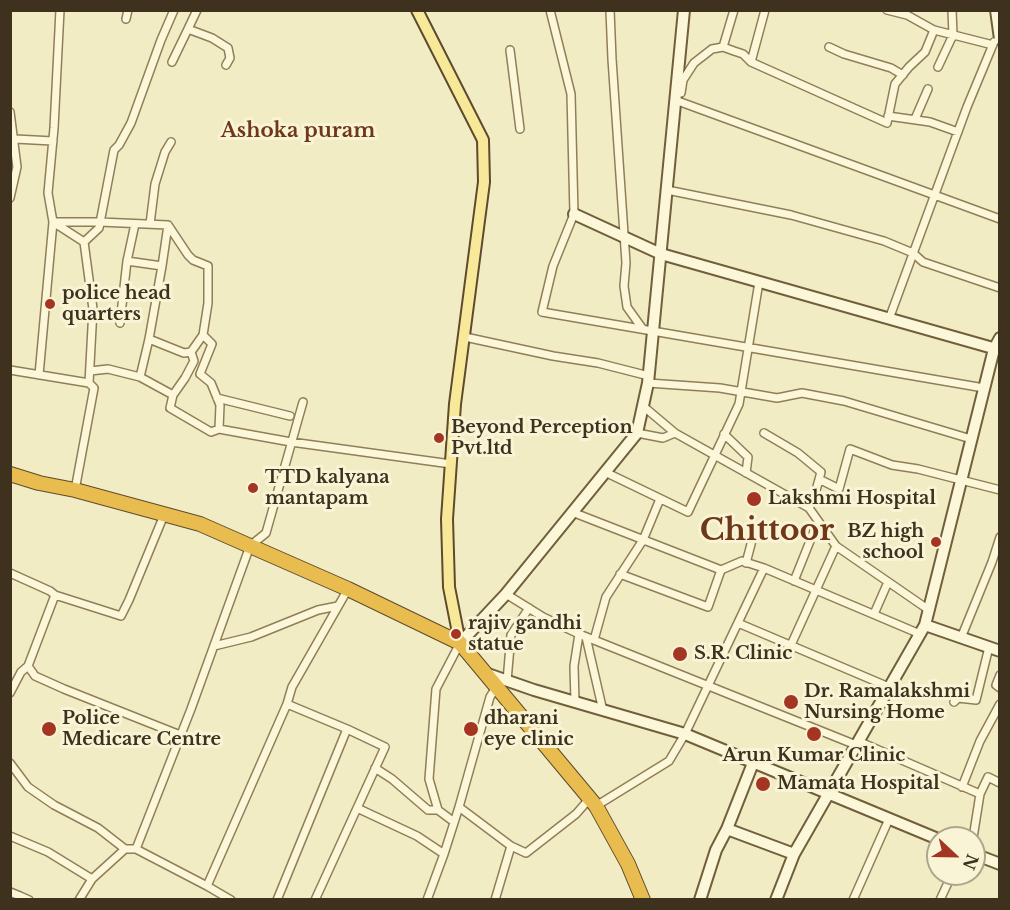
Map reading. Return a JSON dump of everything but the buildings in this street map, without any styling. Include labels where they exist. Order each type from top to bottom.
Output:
[{"type":"highway","points":[[10,474],[200,524],[348,589],[460,643],[485,673],[502,683],[593,802],[628,864],[643,900]]},
{"type":"main road","points":[[417,10],[483,141],[484,182],[465,337],[454,404],[447,519],[449,587],[460,643]]},
{"type":"street","points":[[39,375],[53,222],[48,193],[60,10]]},
{"type":"street","points":[[126,19],[128,10]]},
{"type":"street","points":[[84,242],[99,228],[114,150],[131,123],[174,10]]},
{"type":"street","points":[[172,62],[197,10]]},
{"type":"street","points":[[549,10],[571,94],[574,214],[553,266],[542,312],[984,388]]},
{"type":"street","points":[[610,10],[626,263],[624,285],[627,307],[642,328]]},
{"type":"street","points":[[438,810],[429,779],[436,689],[460,643],[506,594],[637,434],[649,379],[684,10]]},
{"type":"street","points":[[723,47],[734,10]]},
{"type":"street","points":[[751,62],[765,10]]},
{"type":"street","points":[[886,10],[908,13],[934,30],[996,42]]},
{"type":"street","points":[[938,67],[953,35],[952,10]]},
{"type":"street","points":[[889,319],[958,132],[996,42],[999,32],[996,10]]},
{"type":"street","points":[[188,29],[212,38],[228,48],[230,58],[226,65]]},
{"type":"street","points":[[677,101],[683,80],[694,63],[712,50],[723,47],[743,54],[751,62],[887,123],[895,84],[925,52],[934,30]]},
{"type":"street","points":[[829,47],[844,54],[891,68],[903,75]]},
{"type":"street","points":[[510,50],[520,129]]},
{"type":"street","points":[[915,119],[928,89]]},
{"type":"street","points":[[677,101],[999,219]]},
{"type":"street","points":[[10,112],[17,166],[10,198]]},
{"type":"street","points":[[888,117],[930,122],[958,132]]},
{"type":"street","points":[[14,142],[53,141]]},
{"type":"street","points":[[150,225],[155,184],[165,152],[171,142]]},
{"type":"street","points":[[667,190],[791,215],[884,241],[913,253],[923,262],[999,288]]},
{"type":"street","points":[[574,214],[661,254],[997,349]]},
{"type":"street","points":[[53,222],[168,225]]},
{"type":"street","points":[[53,222],[84,242],[93,309],[89,384]]},
{"type":"street","points":[[120,323],[135,224]]},
{"type":"street","points":[[140,377],[149,339],[168,225]]},
{"type":"street","points":[[149,339],[183,353],[191,352],[203,335],[208,303],[208,266],[193,260],[188,255],[168,225]]},
{"type":"street","points":[[128,261],[162,266]]},
{"type":"street","points":[[605,472],[688,512],[739,404],[759,282]]},
{"type":"street","points":[[203,335],[212,344],[200,374],[211,383],[220,405],[219,429]]},
{"type":"street","points":[[465,337],[598,363],[649,379],[777,398],[802,393],[844,401],[971,439]]},
{"type":"street","points":[[776,900],[794,854],[923,630],[984,388],[999,338]]},
{"type":"street","points":[[191,352],[194,361],[173,395],[170,408],[211,432],[219,429],[291,442],[451,464]]},
{"type":"street","points":[[90,371],[108,369],[140,377],[173,395]]},
{"type":"street","points":[[10,370],[89,384],[94,388],[75,490]]},
{"type":"street","points":[[217,398],[290,416]]},
{"type":"street","points":[[136,849],[250,546],[266,533],[303,402]]},
{"type":"street","points":[[643,406],[675,433],[809,508],[836,546],[929,610]]},
{"type":"street","points":[[637,434],[663,438],[675,433]]},
{"type":"street","points":[[764,433],[798,453],[821,472],[809,508]]},
{"type":"street","points":[[724,434],[748,457],[746,473]]},
{"type":"street","points":[[819,480],[839,489],[850,449],[892,465],[918,469],[999,490]]},
{"type":"street","points":[[603,711],[590,638],[606,597],[643,540],[660,498]]},
{"type":"street","points":[[572,512],[721,570],[742,561],[874,614],[923,630],[996,648],[976,700],[958,698],[954,702]]},
{"type":"street","points":[[10,573],[51,591],[55,595],[120,616],[165,514]]},
{"type":"street","points":[[794,581],[818,521]]},
{"type":"street","points":[[746,563],[755,529]]},
{"type":"street","points":[[961,638],[993,562],[999,537]]},
{"type":"street","points":[[791,645],[836,546]]},
{"type":"street","points":[[459,807],[511,846],[526,853],[593,802],[669,761],[685,734],[764,568]]},
{"type":"street","points":[[620,574],[708,607],[721,570]]},
{"type":"street","points":[[874,614],[888,582]]},
{"type":"street","points":[[207,886],[287,704],[292,687],[348,589]]},
{"type":"street","points":[[506,594],[579,634],[980,794]]},
{"type":"street","points":[[10,693],[21,672],[27,666],[55,595]]},
{"type":"street","points":[[214,646],[251,637],[318,610],[338,606]]},
{"type":"street","points":[[427,900],[459,807],[490,697],[502,683],[511,635],[529,608]]},
{"type":"street","points":[[738,623],[890,687]]},
{"type":"street","points":[[575,702],[574,666],[579,634]]},
{"type":"street","points":[[27,666],[35,676],[180,735]]},
{"type":"street","points":[[999,675],[996,685],[999,688]]},
{"type":"street","points":[[502,683],[685,734],[926,834]]},
{"type":"street","points":[[287,704],[385,747],[315,900]]},
{"type":"street","points":[[962,787],[980,741],[999,704]]},
{"type":"street","points":[[277,900],[347,729]]},
{"type":"street","points":[[10,763],[28,787],[54,805],[98,828],[125,849],[136,849],[231,900]]},
{"type":"street","points":[[700,900],[716,850],[727,829],[753,763]]},
{"type":"street","points":[[375,768],[428,810],[438,810],[454,822]]},
{"type":"street","points":[[975,826],[980,794],[988,777],[999,783]]},
{"type":"street","points":[[357,808],[417,836],[444,854]]},
{"type":"street","points":[[853,900],[889,819]]},
{"type":"street","points":[[727,829],[794,854]]},
{"type":"street","points":[[10,836],[48,852],[92,879]]},
{"type":"street","points":[[495,900],[511,846]]},
{"type":"street","points":[[79,900],[92,879],[125,849]]},
{"type":"street","points":[[940,900],[946,886]]},
{"type":"street","points":[[10,892],[19,898],[29,900]]},
{"type":"place","name":"police head quarters","points":[[50,304]]},
{"type":"place","name":"Beyond Perception Pvt.ltd","points":[[439,438]]},
{"type":"place","name":"TTD kalyana mantapam","points":[[253,488]]},
{"type":"place","name":"Lakshmi Hospital","points":[[754,499]]},
{"type":"place","name":"BZ high school","points":[[936,542]]},
{"type":"place","name":"rajiv gandhi statue","points":[[456,634]]},
{"type":"place","name":"S.R. Clinic","points":[[680,654]]},
{"type":"place","name":"Dr. Ramalakshmi Nursing Home","points":[[791,702]]},
{"type":"place","name":"Police Medicare Centre","points":[[49,729]]},
{"type":"place","name":"dharani eye clinic","points":[[471,729]]},
{"type":"place","name":"Arun Kumar Clinic","points":[[814,734]]},
{"type":"place","name":"Mamata Hospital","points":[[763,784]]},
{"type":"district","name":"Ashoka puram","points":[[298,131]]},
{"type":"district","name":"Chittoor","points":[[767,532]]}]
